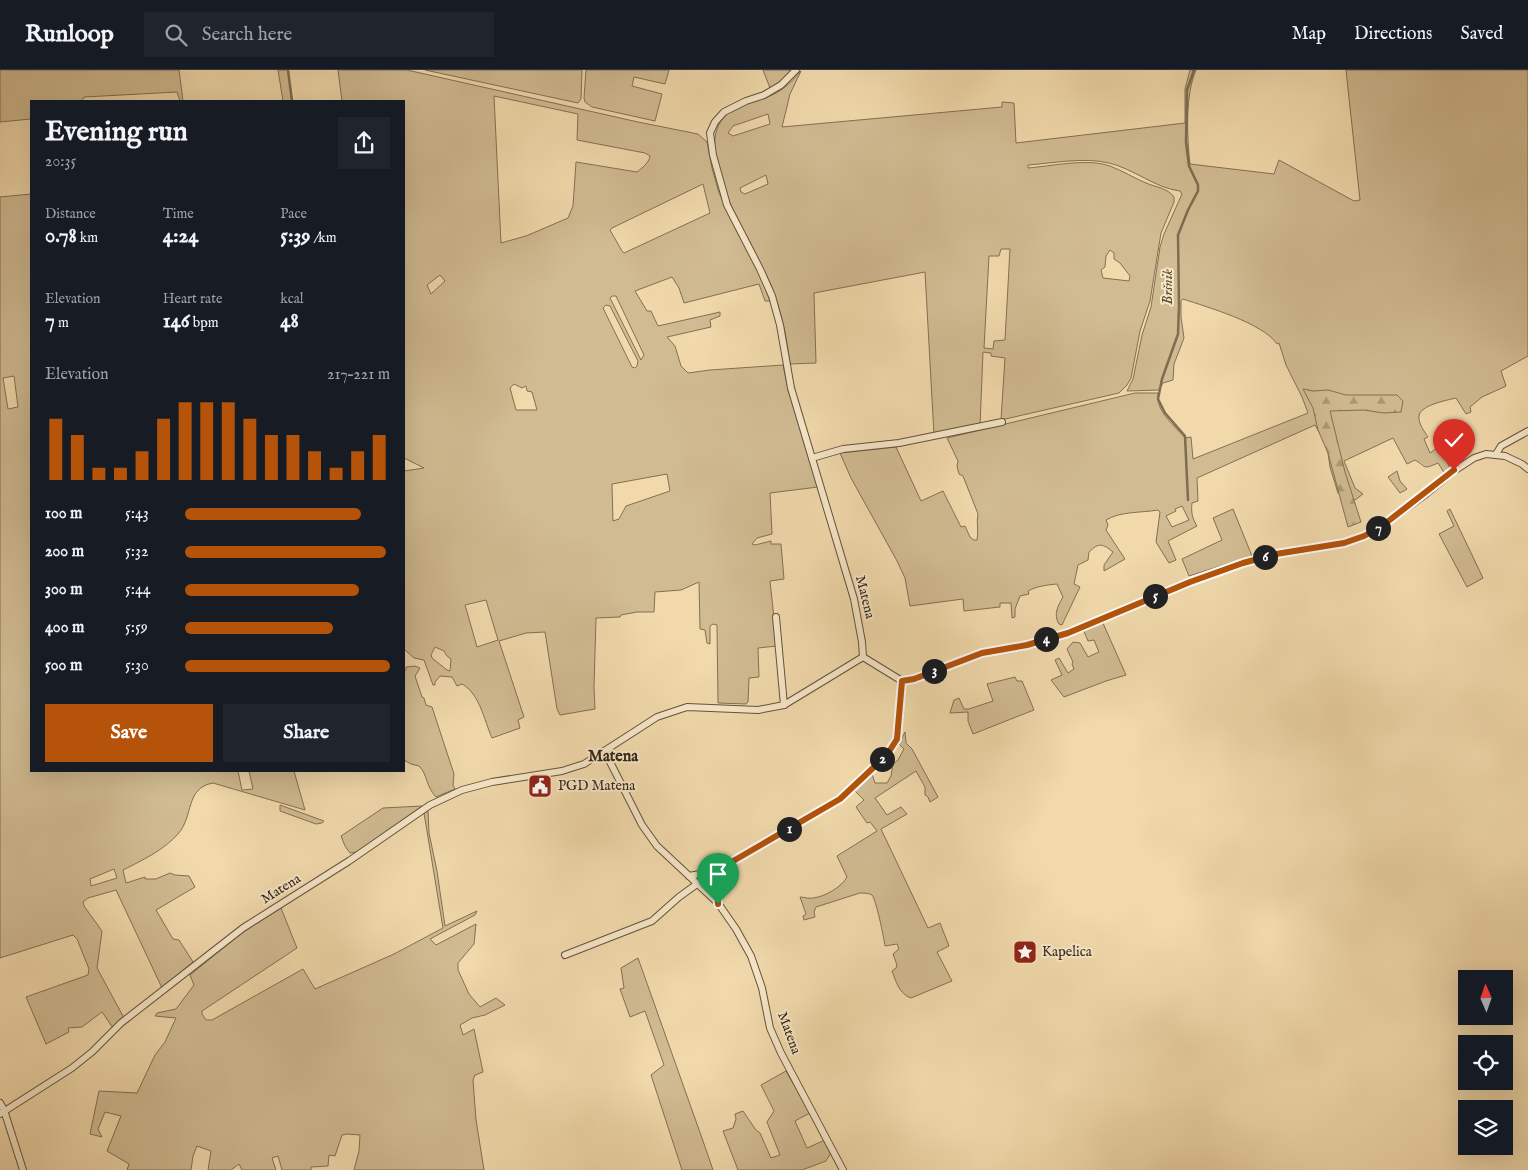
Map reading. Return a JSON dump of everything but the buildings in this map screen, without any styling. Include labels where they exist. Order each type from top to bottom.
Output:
[{"type":"street","name":"Matena","points":[[2,1112],[72,1068],[122,1023],[243,928],[349,861],[430,805],[462,790],[492,782],[562,771],[584,764],[657,717],[678,709],[687,707],[758,710],[784,705],[862,657],[862,642],[854,599],[791,388],[780,325],[772,296],[727,205],[713,155],[710,134],[715,122],[724,112],[746,101],[764,95],[781,85],[796,70]]},
{"type":"street","points":[[812,458],[843,449],[898,444],[1002,422]]},
{"type":"street","points":[[1496,454],[1501,446],[1528,431]]},
{"type":"street","points":[[862,657],[902,681],[914,679],[982,653],[1027,645],[1068,633],[1181,586],[1243,563],[1276,554],[1344,543],[1364,536],[1382,526],[1454,470],[1474,458],[1486,454],[1496,454],[1514,460],[1528,469]]},
{"type":"street","points":[[776,618],[784,705]]},
{"type":"street","points":[[689,876],[716,871],[840,799],[873,768],[890,750],[897,739],[902,681]]},
{"type":"street","name":"Matena","points":[[605,752],[642,825],[657,846],[718,904],[736,929],[751,956],[762,988],[770,1028],[781,1054],[843,1170]]},
{"type":"street","points":[[716,871],[718,904]]},
{"type":"street","points":[[565,955],[652,921],[697,884]]},
{"type":"street","points":[[0,1103],[23,1170]]},
{"type":"green space","points":[[0,70],[179,70],[183,100],[180,100],[177,92],[84,97],[82,100],[30,100],[30,119],[0,122]]},
{"type":"green space","points":[[278,70],[288,70],[292,100],[283,100]]},
{"type":"green space","points":[[338,70],[407,70],[698,134],[707,142],[719,193],[758,270],[770,301],[765,301],[759,284],[684,303],[679,288],[672,277],[635,291],[647,311],[651,311],[658,326],[720,312],[720,316],[710,320],[711,327],[667,337],[675,346],[681,366],[688,373],[783,365],[788,389],[818,487],[770,493],[772,534],[757,538],[752,544],[771,541],[771,544],[781,544],[784,579],[770,581],[777,646],[758,648],[759,677],[749,678],[748,702],[746,704],[718,703],[717,625],[713,624],[710,626],[710,644],[707,643],[705,630],[700,629],[699,582],[681,590],[655,592],[654,612],[637,612],[621,615],[620,617],[596,618],[595,709],[560,715],[557,709],[545,632],[526,633],[499,641],[524,717],[518,720],[520,728],[492,738],[481,708],[468,688],[462,684],[457,686],[452,677],[440,676],[435,685],[433,685],[424,660],[414,658],[405,650],[405,471],[424,468],[405,458],[405,100],[342,100]],"holes":[[[494,96],[578,114],[577,140],[645,153],[650,156],[647,163],[637,172],[576,162],[573,206],[568,218],[526,236],[501,243]],[[703,184],[710,213],[624,253],[610,230]],[[440,275],[445,281],[431,294],[427,285]],[[616,296],[644,355],[641,360],[610,298]],[[606,305],[610,306],[638,361],[635,368],[632,367],[603,308]],[[514,384],[522,388],[526,386],[527,391],[532,392],[537,410],[516,410],[510,388]],[[667,474],[670,491],[626,506],[619,519],[613,521],[612,484]],[[486,600],[498,640],[477,647],[465,605]],[[435,647],[444,651],[451,659],[450,671],[432,658],[431,655]]]},
{"type":"green space","points":[[425,70],[582,70],[581,99],[578,103]]},
{"type":"green space","points":[[586,70],[669,70],[665,84],[634,77],[632,86],[662,94],[655,121],[592,107],[585,102]]},
{"type":"green space","points":[[763,70],[791,70],[779,83],[770,88]]},
{"type":"green space","points":[[1190,70],[1196,70],[1192,80],[1188,104],[1190,164],[1274,174],[1279,160],[1354,201],[1360,200],[1346,70],[1528,70],[1528,356],[1501,371],[1506,386],[1482,397],[1470,407],[1471,412],[1466,414],[1456,398],[1429,406],[1421,412],[1419,421],[1428,437],[1424,439],[1430,453],[1438,447],[1451,469],[1445,474],[1438,463],[1425,467],[1415,460],[1407,464],[1393,438],[1344,461],[1355,488],[1363,494],[1355,500],[1338,493],[1330,467],[1327,446],[1315,425],[1197,478],[1198,501],[1192,503],[1192,509],[1193,518],[1197,526],[1168,541],[1176,560],[1169,563],[1156,542],[1160,512],[1158,510],[1125,514],[1106,520],[1108,525],[1106,530],[1125,559],[1104,571],[1104,565],[1113,552],[1106,547],[1098,545],[1089,552],[1088,560],[1078,565],[1074,584],[1080,587],[1062,625],[1059,624],[1056,617],[1063,597],[1057,584],[1035,588],[1028,591],[1029,594],[1020,596],[1015,609],[1015,617],[1012,618],[1011,603],[1000,603],[1000,607],[964,611],[963,599],[910,606],[905,578],[851,478],[840,453],[896,447],[921,501],[943,491],[961,527],[965,526],[970,537],[977,540],[978,514],[963,476],[959,474],[958,461],[947,438],[1135,393],[1158,393],[1160,406],[1167,418],[1185,438],[1191,437],[1193,459],[1308,413],[1302,397],[1286,365],[1279,343],[1277,344],[1260,329],[1247,323],[1220,311],[1183,299],[1181,301],[1181,317],[1184,338],[1174,364],[1173,380],[1163,383],[1159,390],[1127,391],[1133,379],[1142,335],[1151,307],[1160,247],[1182,194],[1180,191],[1162,186],[1127,169],[1099,161],[1079,160],[1028,165],[1028,168],[1059,164],[1101,164],[1110,166],[1165,190],[1174,197],[1174,202],[1161,233],[1150,301],[1140,331],[1131,378],[1119,393],[1001,420],[1005,358],[991,356],[991,353],[983,352],[980,426],[934,435],[925,272],[814,293],[816,363],[790,364],[784,327],[773,290],[730,203],[721,178],[715,155],[716,134],[724,117],[740,106],[776,93],[801,71],[790,94],[782,127],[1002,107],[1002,102],[1014,103],[1016,143],[1185,123],[1185,89]],"holes":[[[768,114],[770,124],[733,136],[728,133],[733,126]],[[766,175],[768,184],[745,194],[741,192],[740,188]],[[1001,249],[1010,249],[1005,340],[994,341],[993,349],[984,348],[989,256],[999,256]],[[1110,250],[1114,253],[1114,259],[1120,263],[1130,276],[1129,281],[1103,278],[1101,270],[1105,267],[1106,256]],[[1182,506],[1189,520],[1172,527],[1166,516],[1176,511],[1175,509]]]},
{"type":"green space","points":[[30,194],[30,772],[238,772],[242,790],[253,789],[249,772],[294,772],[305,810],[213,783],[204,786],[198,791],[183,827],[172,840],[145,859],[123,870],[126,883],[145,877],[145,879],[156,879],[170,873],[189,876],[195,887],[156,910],[173,939],[179,940],[193,962],[162,988],[116,890],[88,898],[83,902],[102,931],[97,968],[124,1018],[113,1028],[102,1012],[82,1027],[68,1028],[69,1032],[46,1044],[26,997],[88,975],[89,969],[77,939],[73,935],[0,958],[0,197]],"holes":[[[14,376],[18,407],[8,409],[3,378]],[[114,869],[117,878],[91,886],[90,879]]]},
{"type":"green space","points":[[1303,389],[1314,391],[1328,390],[1346,395],[1397,395],[1403,401],[1401,412],[1330,411],[1345,472],[1361,522],[1348,527],[1328,453],[1318,430],[1313,408]]},
{"type":"green space","points":[[1397,471],[1400,481],[1407,489],[1400,493],[1388,477]]},
{"type":"green space","points":[[1233,509],[1252,556],[1189,576],[1182,559],[1222,540],[1213,518]]},
{"type":"green space","points":[[1450,509],[1483,578],[1467,587],[1439,534],[1454,526],[1447,511]]},
{"type":"green space","points":[[1102,621],[1126,675],[1064,697],[1051,680],[1062,675],[1055,660],[1059,658],[1068,673],[1074,669],[1067,649],[1073,642],[1080,643],[1088,657],[1099,652],[1094,640],[1088,641],[1083,629]]},
{"type":"green space","points":[[415,666],[420,668],[415,676],[426,705],[432,707],[454,774],[453,785],[455,789],[436,797],[419,766],[405,761],[406,667]]},
{"type":"green space","points":[[1015,677],[1017,681],[1022,681],[1034,710],[973,734],[968,721],[968,712],[950,713],[954,700],[959,698],[964,709],[993,701],[987,684]]},
{"type":"green space","points":[[905,732],[906,743],[912,749],[938,797],[930,802],[925,795],[925,787],[916,771],[875,798],[887,815],[901,807],[907,814],[881,829],[928,928],[940,923],[949,946],[937,952],[952,981],[911,998],[904,994],[895,979],[892,971],[897,965],[893,954],[899,949],[897,944],[885,946],[878,911],[872,895],[860,893],[816,907],[815,917],[804,920],[803,916],[806,914],[800,897],[822,896],[845,881],[847,877],[837,856],[877,831],[870,822],[867,823],[856,807],[864,800],[854,790],[872,774],[875,783],[887,783],[891,776],[893,764],[898,760],[904,749],[899,744]]},
{"type":"green space","points":[[280,805],[324,821],[316,824],[280,811]]},
{"type":"green space","points":[[422,806],[357,852],[350,853],[345,846],[341,836],[383,808]]},
{"type":"green space","points":[[428,811],[429,833],[445,926],[477,911],[475,915],[430,939],[436,945],[476,924],[474,944],[458,963],[458,970],[469,994],[480,1007],[496,998],[505,1005],[485,1015],[472,1018],[460,1025],[463,1035],[474,1029],[483,1072],[475,1075],[473,1080],[476,1120],[484,1170],[354,1170],[359,1151],[360,1135],[347,1134],[342,1135],[335,1156],[329,1155],[328,1166],[311,1167],[311,1170],[282,1170],[278,1156],[272,1158],[276,1170],[242,1170],[239,1164],[231,1170],[208,1170],[211,1151],[197,1146],[191,1170],[127,1170],[129,1164],[107,1151],[121,1116],[105,1112],[98,1129],[102,1137],[90,1134],[99,1091],[137,1093],[155,1055],[165,1042],[176,1018],[155,1016],[157,1013],[176,1009],[194,985],[190,975],[243,932],[281,908],[297,948],[202,1011],[206,1020],[212,1020],[303,969],[315,989],[394,954],[443,928],[424,813]]},
{"type":"green space","points":[[638,958],[713,1170],[682,1170],[651,1075],[664,1065],[645,1011],[630,1017],[620,989],[624,988],[621,968]]},
{"type":"green space","points":[[786,1071],[810,1113],[795,1121],[807,1148],[825,1140],[831,1153],[826,1161],[802,1170],[738,1170],[723,1131],[733,1128],[736,1119],[735,1114],[743,1111],[760,1133],[771,1158],[780,1155],[767,1122],[774,1111],[761,1085]]},
{"type":"waterway","points":[[288,70],[292,100]]},
{"type":"waterway","name":"Bršnik","points":[[1188,500],[1185,436],[1165,413],[1158,399],[1162,379],[1178,334],[1178,235],[1198,191],[1198,185],[1189,166],[1186,142],[1187,90],[1194,70]]},
{"type":"place","name":"PGD Matena","points":[[540,786]]},
{"type":"place","name":"Kapelica","points":[[1025,952]]},
{"type":"district","name":"Matena","points":[[613,757]]},
{"type":"route","points":[[718,904],[716,871],[840,799],[890,750],[897,739],[902,681],[914,679],[949,664],[982,653],[1027,645],[1068,633],[1190,582],[1243,563],[1276,554],[1344,543],[1364,536],[1382,526],[1426,494],[1454,470]]}]
